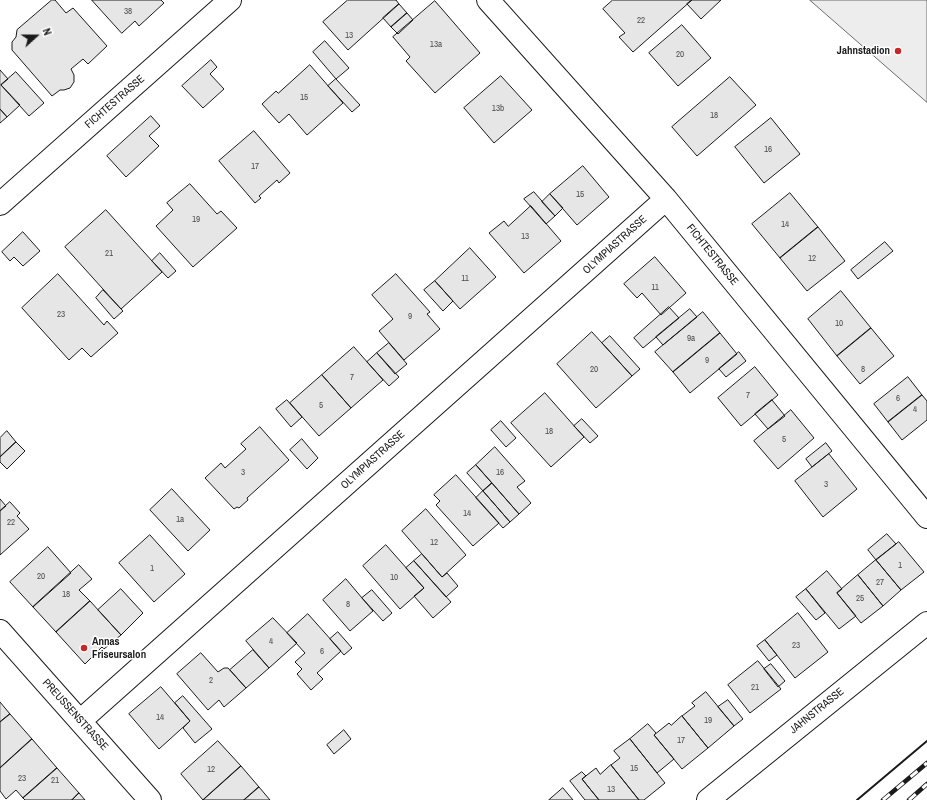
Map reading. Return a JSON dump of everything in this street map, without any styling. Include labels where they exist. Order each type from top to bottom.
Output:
[{"type":"street","name":"FICHTESTRASSE","points":[[0,204],[230,0]]},
{"type":"street","name":"FICHTESTRASSE","points":[[488,0],[666,199],[927,517]]},
{"type":"street","name":"OLYMPIASTRASSE","points":[[80,721],[666,199]]},
{"type":"street","name":"JAHNSTRASSE","points":[[708,800],[927,622]]},
{"type":"street","name":"PREUSSENSTRASSE","points":[[0,631],[150,800]]},
{"type":"shaded area","name":"Jahnstadion","points":[[810,0],[927,0],[927,102]]},
{"type":"building","points":[[52,0],[55,0],[66,13],[73,8],[107,46],[88,64],[83,59],[71,69],[74,75],[74,82],[70,88],[60,90],[52,96],[12,50],[12,42],[16,37],[17,30]]},
{"type":"building","points":[[92,0],[161,0],[164,3],[139,26],[135,21],[122,33]]},
{"type":"building","points":[[348,0],[396,0],[399,4],[348,50],[323,22]]},
{"type":"building","points":[[613,0],[692,0],[633,52],[619,37],[625,33],[603,9]]},
{"type":"building","points":[[692,0],[721,0],[701,19],[687,4]]},
{"type":"building","points":[[435,1],[480,53],[435,93],[406,61],[410,57],[393,37]]},
{"type":"building","points":[[399,4],[407,13],[391,27],[383,18]]},
{"type":"building","points":[[407,13],[413,20],[398,34],[391,27]]},
{"type":"building","points":[[682,25],[711,58],[678,86],[649,53]]},
{"type":"building","points":[[325,41],[349,68],[336,79],[313,52]]},
{"type":"building","points":[[211,60],[217,67],[210,74],[224,89],[203,108],[182,86]]},
{"type":"building","points":[[310,65],[343,103],[307,135],[289,114],[279,123],[262,104],[276,91],[278,93]]},
{"type":"building","points":[[0,70],[8,79],[1,85],[20,105],[7,117],[0,109]]},
{"type":"building","points":[[16,72],[44,103],[29,116],[1,85]]},
{"type":"building","points":[[501,76],[532,110],[494,143],[464,108]]},
{"type":"building","points":[[730,77],[756,105],[697,156],[672,127]]},
{"type":"building","points":[[336,79],[360,105],[352,112],[328,86]]},
{"type":"building","points":[[0,109],[7,117],[0,123]]},
{"type":"building","points":[[151,116],[160,126],[149,136],[159,146],[126,177],[107,156]]},
{"type":"building","points":[[771,118],[800,154],[764,183],[735,147]]},
{"type":"building","points":[[254,131],[290,173],[279,183],[277,180],[259,196],[261,198],[255,203],[219,161]]},
{"type":"building","points":[[583,166],[609,197],[577,225],[550,194]]},
{"type":"building","points":[[190,184],[217,214],[221,211],[237,228],[193,267],[156,226],[173,210],[167,203]]},
{"type":"building","points":[[534,192],[555,216],[546,224],[524,199]]},
{"type":"building","points":[[790,193],[818,227],[780,258],[752,224]]},
{"type":"building","points":[[550,194],[563,208],[555,216],[542,202]]},
{"type":"building","points":[[531,206],[561,241],[524,273],[489,233],[504,221],[508,226]]},
{"type":"building","points":[[106,210],[162,272],[121,309],[65,247]]},
{"type":"building","points":[[818,227],[845,261],[807,291],[780,258]]},
{"type":"building","points":[[23,232],[40,251],[23,266],[14,257],[10,261],[2,252]]},
{"type":"building","points":[[885,242],[893,251],[858,279],[851,270]]},
{"type":"building","points":[[470,248],[496,277],[460,309],[435,281]]},
{"type":"building","points":[[160,253],[176,271],[168,278],[152,261]]},
{"type":"building","points":[[655,257],[686,293],[661,315],[642,293],[637,298],[624,284]]},
{"type":"building","points":[[58,274],[104,325],[107,321],[118,333],[91,357],[82,348],[69,360],[22,308]]},
{"type":"building","points":[[396,274],[430,312],[427,314],[440,329],[404,360],[379,331],[393,319],[372,295]]},
{"type":"building","points":[[435,281],[453,301],[443,311],[424,290]]},
{"type":"building","points":[[103,290],[123,311],[114,319],[96,298]]},
{"type":"building","points":[[841,291],[871,328],[837,356],[808,319]]},
{"type":"building","points":[[669,307],[679,318],[643,348],[634,338]]},
{"type":"building","points":[[690,309],[697,317],[663,345],[656,337]]},
{"type":"building","points":[[703,312],[720,333],[673,372],[655,352]]},
{"type":"building","points":[[871,328],[894,356],[860,384],[837,356]]},
{"type":"building","points":[[592,332],[632,376],[596,408],[557,364]]},
{"type":"building","points":[[720,333],[737,354],[690,393],[673,372]]},
{"type":"building","points":[[610,336],[640,369],[632,376],[602,343]]},
{"type":"building","points":[[389,343],[407,364],[395,374],[377,353]]},
{"type":"building","points":[[354,347],[383,380],[351,408],[322,375]]},
{"type":"building","points":[[739,352],[746,361],[726,377],[719,369]]},
{"type":"building","points":[[377,353],[399,377],[389,386],[367,362]]},
{"type":"building","points":[[755,367],[778,395],[741,426],[718,398]]},
{"type":"building","points":[[322,375],[351,408],[319,436],[290,403]]},
{"type":"building","points":[[908,377],[922,395],[888,422],[874,404]]},
{"type":"building","points":[[545,393],[584,437],[551,467],[511,423]]},
{"type":"building","points":[[922,395],[927,401],[927,420],[902,440],[888,422]]},
{"type":"building","points":[[287,400],[302,417],[291,427],[276,409]]},
{"type":"building","points":[[772,400],[785,416],[768,429],[755,414]]},
{"type":"building","points":[[791,410],[814,438],[778,469],[754,441]]},
{"type":"building","points":[[582,419],[598,436],[590,443],[574,426]]},
{"type":"building","points":[[501,421],[516,438],[506,447],[491,430]]},
{"type":"building","points":[[260,427],[289,460],[247,498],[248,500],[239,508],[237,507],[234,509],[205,478],[221,463],[225,468],[246,449],[241,444]]},
{"type":"building","points":[[7,431],[16,442],[0,457],[0,438]]},
{"type":"building","points":[[302,439],[318,458],[307,469],[290,450]]},
{"type":"building","points":[[16,442],[25,451],[7,469],[0,462],[0,457]]},
{"type":"building","points":[[826,443],[832,451],[812,467],[806,459]]},
{"type":"building","points":[[495,447],[525,481],[517,487],[531,503],[519,514],[476,465]]},
{"type":"building","points":[[829,454],[857,489],[823,517],[795,481]]},
{"type":"building","points":[[476,465],[492,483],[483,491],[467,473]]},
{"type":"building","points":[[456,475],[499,523],[473,546],[436,505],[440,501],[434,495]]},
{"type":"building","points":[[492,483],[519,514],[510,522],[483,491]]},
{"type":"building","points":[[172,489],[210,530],[188,551],[150,510]]},
{"type":"building","points":[[483,491],[510,522],[503,528],[476,498]]},
{"type":"building","points":[[0,499],[6,506],[0,511]]},
{"type":"building","points":[[10,502],[20,513],[17,516],[29,529],[0,555],[0,511]]},
{"type":"building","points":[[426,509],[466,555],[442,577],[402,531]]},
{"type":"building","points":[[887,534],[896,544],[876,560],[868,550]]},
{"type":"building","points":[[150,535],[185,574],[154,602],[119,563]]},
{"type":"building","points":[[899,542],[924,572],[901,590],[876,560]]},
{"type":"building","points":[[386,545],[424,588],[400,609],[363,566]]},
{"type":"building","points":[[48,547],[71,573],[33,607],[10,582]]},
{"type":"building","points":[[422,554],[442,577],[447,573],[458,586],[446,597],[414,561]]},
{"type":"building","points":[[876,560],[901,590],[883,606],[858,575]]},
{"type":"building","points":[[414,561],[451,602],[433,618],[414,596],[424,588],[406,568]]},
{"type":"building","points":[[79,565],[92,579],[79,590],[90,601],[56,632],[33,607]]},
{"type":"building","points":[[827,571],[842,589],[837,593],[856,616],[839,629],[806,589]]},
{"type":"building","points":[[858,575],[883,606],[861,623],[837,593]]},
{"type":"building","points":[[346,579],[373,611],[350,631],[323,600]]},
{"type":"building","points":[[121,589],[143,613],[121,635],[98,610]]},
{"type":"building","points":[[806,589],[825,613],[816,620],[796,597]]},
{"type":"building","points":[[372,590],[392,613],[383,621],[362,598]]},
{"type":"building","points":[[90,601],[121,635],[104,649],[102,647],[85,664],[56,632]]},
{"type":"building","points":[[798,613],[828,652],[795,678],[765,640]]},
{"type":"building","points":[[308,614],[341,651],[317,673],[323,679],[311,690],[297,674],[302,669],[295,662],[305,653],[287,633]]},
{"type":"building","points":[[273,618],[297,643],[269,668],[246,641]]},
{"type":"building","points":[[338,632],[352,648],[344,655],[330,639]]},
{"type":"building","points":[[765,640],[777,655],[769,661],[757,646]]},
{"type":"building","points":[[253,650],[269,668],[246,688],[230,670]]},
{"type":"building","points":[[201,653],[218,672],[224,668],[228,668],[246,688],[224,707],[219,700],[208,710],[177,674]]},
{"type":"building","points":[[758,661],[781,689],[750,713],[728,685]]},
{"type":"building","points":[[771,664],[785,681],[778,687],[764,669]]},
{"type":"building","points":[[161,687],[190,721],[159,749],[129,714]]},
{"type":"building","points":[[706,692],[734,726],[708,748],[682,716],[695,706],[692,703]]},
{"type":"building","points":[[183,696],[212,729],[195,743],[183,728],[190,721],[175,703]]},
{"type":"building","points":[[728,700],[743,719],[734,726],[718,707]]},
{"type":"building","points":[[0,702],[10,714],[0,722]]},
{"type":"building","points":[[10,714],[32,739],[0,768],[0,722]]},
{"type":"building","points":[[682,716],[708,748],[682,769],[654,735],[669,723],[671,725]]},
{"type":"building","points":[[648,724],[656,733],[654,735],[674,759],[657,773],[630,739]]},
{"type":"building","points":[[344,730],[351,739],[334,754],[327,745]]},
{"type":"building","points":[[32,739],[57,768],[23,798],[16,790],[6,799],[0,791],[0,768]]},
{"type":"building","points":[[630,739],[665,783],[644,800],[639,800],[611,765],[620,758],[614,751]]},
{"type":"building","points":[[218,741],[241,766],[203,800],[181,774]]},
{"type":"building","points":[[611,765],[639,800],[599,800],[582,779],[596,768],[600,774]]},
{"type":"building","points":[[241,766],[259,787],[244,800],[203,800]]},
{"type":"building","points":[[57,768],[79,793],[72,800],[25,800],[23,798]]},
{"type":"building","points":[[582,772],[586,776],[582,779],[599,800],[585,800],[570,781]]},
{"type":"building","points":[[259,787],[270,800],[244,800]]},
{"type":"building","points":[[563,788],[573,800],[549,800]]},
{"type":"building","points":[[79,793],[85,800],[72,800]]},
{"type":"railway","points":[[883,800],[927,763]]},
{"type":"railway","points":[[909,800],[927,784]]},
{"type":"wall","points":[[857,800],[927,741]]},
{"type":"place","name":"Jahnstadion","points":[[898,51]]},
{"type":"place","name":"Annas Friseursalon","points":[[84,648]]}]
